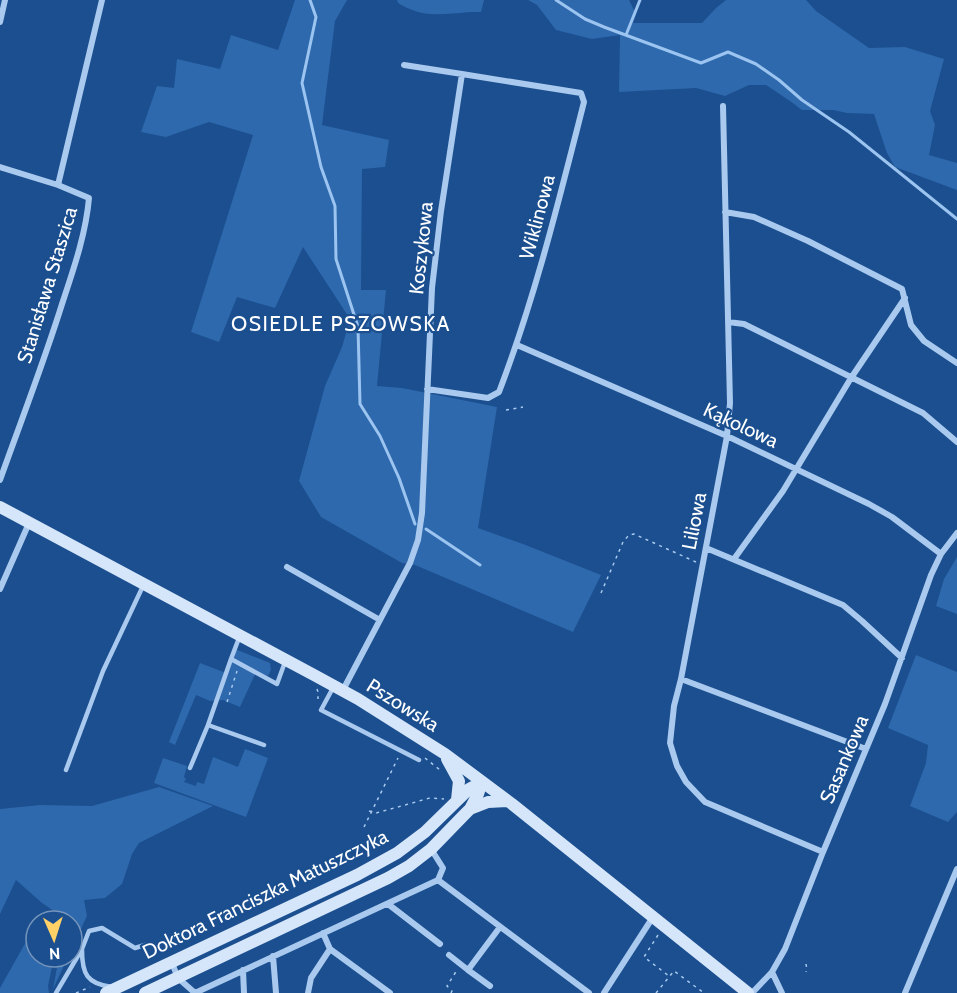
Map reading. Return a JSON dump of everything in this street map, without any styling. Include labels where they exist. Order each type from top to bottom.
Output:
[{"type":"main road","name":"Pszowska","points":[[0,507],[338,688],[421,738],[507,801],[750,993]]},
{"type":"main road","points":[[445,754],[459,781],[453,799]]},
{"type":"main road","name":"Doktora Franciszka Matuszczyka","points":[[112,990],[357,875],[397,853],[425,832],[453,799],[482,782]]},
{"type":"main road","name":"Doktora Franciszka Matuszczyka","points":[[145,993],[409,866],[431,849],[470,809],[482,782]]},
{"type":"main road","points":[[470,809],[488,802],[507,801]]},
{"type":"street","points":[[0,22],[5,0]]},
{"type":"street","name":"Stanisława Staszica","points":[[58,185],[102,0]]},
{"type":"street","points":[[404,65],[462,75]]},
{"type":"street","name":"Wiklinowa","points":[[427,389],[488,398],[499,392],[517,345],[552,229],[584,102],[581,93],[462,75]]},
{"type":"street","name":"Koszykowa","points":[[338,688],[380,620],[410,563],[418,540],[422,513],[435,266],[462,75]]},
{"type":"street","name":"Liliowa","points":[[723,106],[730,403],[727,436],[674,706],[670,743],[676,766],[686,782],[705,802],[823,852]]},
{"type":"street","name":"Stanisława Staszica","points":[[0,168],[58,185],[89,198],[88,215],[69,285],[0,480]]},
{"type":"street","points":[[725,212],[754,217],[808,241],[902,289],[911,325],[924,341],[957,363]]},
{"type":"street","points":[[734,559],[783,491],[851,378],[905,298]]},
{"type":"street","points":[[728,322],[744,324],[923,413],[957,442]]},
{"type":"street","name":"Kąkolowa","points":[[517,345],[727,436],[869,504],[892,517],[941,554]]},
{"type":"street","points":[[0,589],[29,522]]},
{"type":"street","name":"Sasankowa","points":[[750,993],[772,972],[785,949],[885,704],[931,575],[941,554],[957,533]]},
{"type":"street","points":[[706,548],[843,605],[902,658]]},
{"type":"street","points":[[286,567],[380,620]]},
{"type":"street","points":[[681,679],[866,749]]},
{"type":"street","points":[[172,963],[178,978],[195,993],[438,880],[443,868],[431,849]]},
{"type":"street","points":[[905,993],[957,869]]},
{"type":"street","points":[[438,880],[589,993]]},
{"type":"street","points":[[388,904],[440,944]]},
{"type":"street","points":[[604,993],[653,917]]},
{"type":"street","points":[[468,970],[500,927]]},
{"type":"street","points":[[323,933],[330,949],[390,993]]},
{"type":"street","points":[[308,993],[311,978],[330,949]]},
{"type":"street","points":[[449,955],[490,986]]},
{"type":"street","points":[[273,956],[276,993]]},
{"type":"street","points":[[243,970],[244,993]]},
{"type":"street","points":[[772,972],[782,993]]},
{"type":"lane","points":[[66,770],[103,671],[145,584]]},
{"type":"lane","points":[[190,768],[240,635]]},
{"type":"lane","points":[[231,659],[277,684],[286,660]]},
{"type":"lane","points":[[338,688],[321,710],[418,760]]},
{"type":"lane","points":[[208,725],[264,745]]},
{"type":"lane","points":[[84,944],[89,931],[102,928],[135,948],[145,945]]},
{"type":"lane","points":[[56,993],[70,969]]},
{"type":"lane","points":[[84,969],[93,982],[112,990]]},
{"type":"path","points":[[506,410],[523,407]]},
{"type":"path","points":[[602,593],[623,542],[629,535],[634,534],[702,565]]},
{"type":"path","points":[[227,702],[239,665]]},
{"type":"path","points":[[364,827],[398,757]]},
{"type":"path","points":[[369,811],[376,813],[430,798],[453,799]]},
{"type":"path","points":[[658,935],[644,957],[670,976]]},
{"type":"path","points":[[806,964],[806,972]]},
{"type":"path","points":[[656,993],[674,971],[704,993]]},
{"type":"shaded area","points":[[295,0],[347,0],[335,21],[322,125],[389,140],[385,167],[362,169],[361,290],[386,290],[377,386],[402,388],[497,407],[478,528],[601,575],[573,632],[415,565],[402,563],[321,517],[299,481],[325,386],[342,347],[350,319],[303,247],[275,308],[237,297],[219,342],[191,332],[253,135],[209,122],[166,137],[141,132],[157,86],[174,88],[177,59],[220,69],[231,35],[278,50]]},
{"type":"shaded area","points":[[397,0],[484,0],[481,12],[439,14],[415,11],[398,3]]},
{"type":"shaded area","points":[[528,0],[629,0],[636,14],[633,23],[702,23],[726,0],[806,0],[816,11],[869,48],[905,47],[944,59],[930,111],[935,125],[929,155],[957,163],[957,190],[895,167],[887,153],[874,114],[802,110],[766,85],[749,85],[725,96],[696,88],[619,92],[620,35],[592,39],[556,30],[537,5]]},
{"type":"shaded area","points":[[957,557],[957,614],[936,606],[944,579]]},
{"type":"shaded area","points":[[235,649],[270,663],[271,670],[268,676],[256,672],[240,707],[223,700],[210,701],[196,695],[175,745],[169,742],[200,663],[226,673]]},
{"type":"shaded area","points":[[916,655],[957,672],[957,812],[948,822],[910,806],[926,763],[928,745],[888,728]]},
{"type":"shaded area","points":[[245,749],[268,758],[246,817],[154,783],[163,758],[187,766],[184,782],[196,786],[197,782],[204,784],[213,757],[238,767]]},
{"type":"shaded area","points":[[159,787],[213,806],[139,843],[132,854],[122,884],[105,898],[84,900],[87,916],[84,922],[84,909],[51,909],[16,880],[0,914],[0,809],[40,805],[92,806]]},
{"type":"shaded area","points":[[24,945],[24,969],[52,969],[49,993],[0,993],[0,988]]},
{"type":"shaded area","points":[[57,969],[62,969],[53,989]]},
{"type":"waterway","points":[[310,0],[316,17],[302,83],[321,167],[335,206],[336,259],[358,327],[360,404],[380,436],[399,478],[415,524]]},
{"type":"waterway","points":[[556,0],[585,19],[701,63],[728,52],[756,64],[802,100],[849,132],[957,219]]},
{"type":"waterway","points":[[626,35],[640,0]]},
{"type":"waterway","points":[[426,529],[480,565]]},
{"type":"district","name":"OSIEDLE PSZOWSKA","points":[[341,323]]}]
